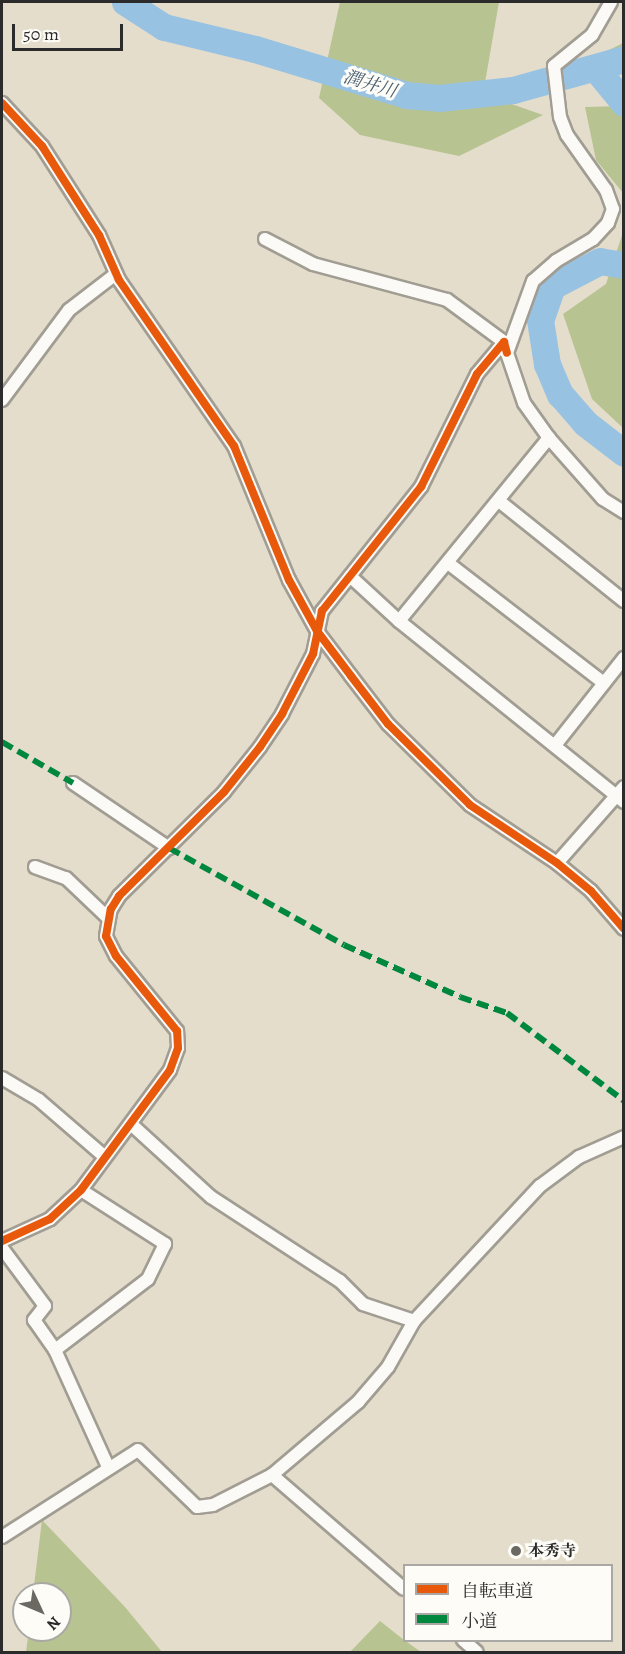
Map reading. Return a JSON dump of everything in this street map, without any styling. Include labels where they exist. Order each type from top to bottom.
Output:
[{"type":"street","points":[[2,1241],[50,1219],[81,1190],[170,1070],[178,1048],[177,1031],[117,956],[106,936],[108,918],[119,896],[224,792],[261,747],[313,654],[322,611],[421,487],[477,375],[506,347],[533,281],[556,261],[593,238],[608,223],[613,208],[606,190],[567,135],[560,117],[554,66],[592,34],[611,2]]},
{"type":"street","points":[[2,103],[42,146],[99,235],[116,274],[234,446],[289,580],[317,631],[388,724],[470,805],[557,863],[591,891],[624,928]]},
{"type":"street","points":[[265,239],[313,264],[447,300],[506,347],[524,403],[549,438],[603,499],[624,512]]},
{"type":"street","points":[[2,400],[69,310],[116,274]]},
{"type":"street","points":[[399,621],[500,501],[549,438]]},
{"type":"street","points":[[500,501],[624,601]]},
{"type":"street","points":[[448,563],[604,683]]},
{"type":"street","points":[[350,576],[399,621],[621,795],[557,863]]},
{"type":"street","points":[[556,744],[624,658]]},
{"type":"street","points":[[73,783],[169,848]]},
{"type":"street","points":[[35,867],[66,878],[108,918]]},
{"type":"street","points":[[2,1078],[39,1100],[105,1157]]},
{"type":"street","points":[[131,1124],[211,1197],[340,1281],[363,1304],[414,1321]]},
{"type":"street","points":[[2,1537],[108,1467],[138,1450],[197,1507],[213,1505],[272,1475],[358,1402],[388,1367],[414,1321],[540,1186],[579,1156],[624,1137]]},
{"type":"street","points":[[55,1350],[148,1279],[165,1244],[81,1190]]},
{"type":"street","points":[[2,1248],[45,1306],[34,1320],[55,1350],[108,1467]]},
{"type":"street","points":[[272,1475],[403,1587]]},
{"type":"street","points":[[464,1642],[477,1653]]},
{"type":"green space","points":[[340,2],[499,2],[483,94],[543,115],[459,156],[360,135],[319,98]]},
{"type":"green space","points":[[623,43],[623,55],[601,54]]},
{"type":"green space","points":[[624,106],[623,193],[596,160],[585,107]]},
{"type":"green space","points":[[623,232],[623,428],[592,399],[563,314],[606,284]]},
{"type":"green space","points":[[42,1520],[125,1607],[162,1652],[26,1652],[27,1642],[72,1642],[72,1582],[34,1582]]},
{"type":"green space","points":[[380,1621],[403,1639],[403,1642],[407,1642],[421,1652],[350,1652]]},
{"type":"waterway","name":"潤井川","points":[[125,2],[164,27],[255,49],[406,95],[439,98],[513,90],[624,59]]},
{"type":"waterway","points":[[596,69],[624,103]]},
{"type":"waterway","points":[[624,265],[600,261],[552,286],[540,320],[547,364],[560,394],[585,423],[624,453]]},
{"type":"marked path","points":[[2,742],[73,783]]},
{"type":"marked path","points":[[169,848],[344,945],[460,997],[507,1013],[624,1101]]},
{"type":"cycle path","points":[[2,103],[42,146],[99,235],[119,280],[234,446],[289,580],[317,631],[388,724],[470,805],[557,863],[591,891],[624,929]]},
{"type":"cycle path","points":[[2,1241],[50,1219],[81,1190],[170,1070],[178,1048],[177,1031],[116,956],[106,936],[111,909],[119,896],[224,792],[260,747],[282,714],[313,654],[322,611],[421,487],[477,374],[504,342],[507,353]]},
{"type":"place","name":"本秀寺","points":[[516,1551]]}]
